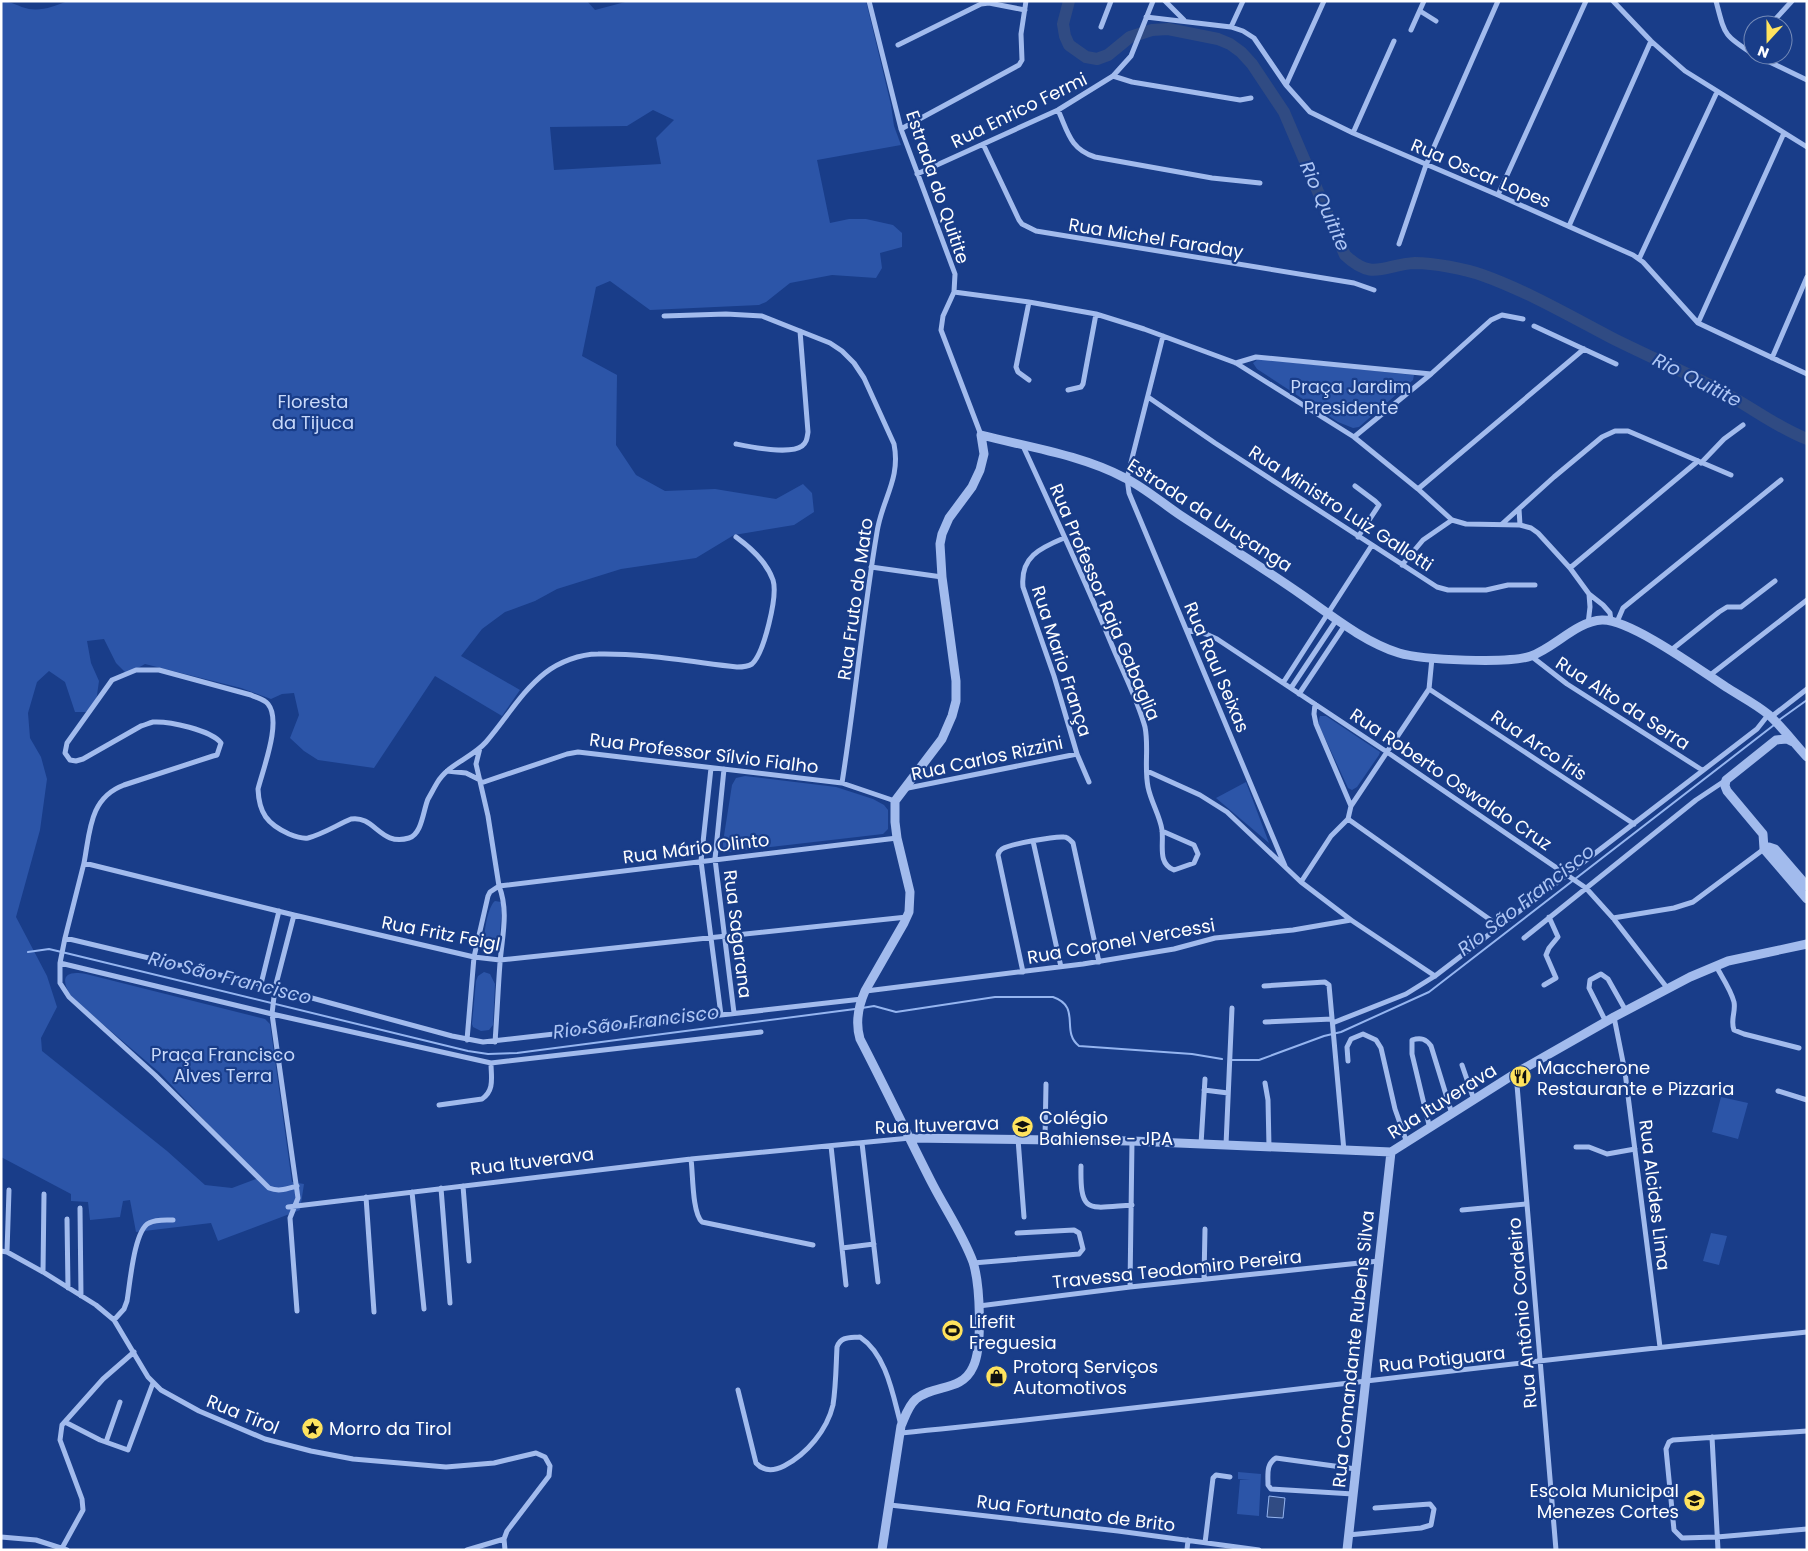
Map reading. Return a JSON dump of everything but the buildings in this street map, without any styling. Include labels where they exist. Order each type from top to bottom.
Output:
[{"type":"street","name":"Estrada do Quitite","points":[[869,1],[901,129],[955,274],[954,292],[943,316],[941,330],[981,435]]},
{"type":"street","points":[[901,129],[1019,65],[1022,58],[1021,34],[1026,1]]},
{"type":"street","points":[[1101,27],[1111,1]]},
{"type":"street","points":[[1113,76],[1131,56],[1153,1]]},
{"type":"street","points":[[1164,1],[1185,21]]},
{"type":"street","points":[[1231,27],[1243,1]]},
{"type":"street","points":[[1286,85],[1324,1]]},
{"type":"street","points":[[1411,30],[1424,1]]},
{"type":"street","points":[[1399,244],[1426,165],[1498,1]]},
{"type":"street","points":[[1498,195],[1586,1]]},
{"type":"street","points":[[1613,1],[1685,71],[1807,147]]},
{"type":"street","points":[[1716,1],[1726,34],[1743,48]]},
{"type":"street","points":[[1779,15],[1792,1]]},
{"type":"street","points":[[898,45],[981,4],[988,3],[1024,10]]},
{"type":"street","points":[[1420,12],[1436,20]]},
{"type":"street","name":"Rua Oscar Lopes","points":[[1146,17],[1231,27],[1243,31],[1254,38],[1286,85],[1310,112],[1353,133],[1569,226],[1639,259],[1698,322],[1807,374]]},
{"type":"street","points":[[1569,226],[1651,40]]},
{"type":"street","points":[[1353,133],[1394,41]]},
{"type":"street","points":[[1775,65],[1807,80]]},
{"type":"street","name":"Rua Enrico Fermi","points":[[917,174],[1058,110],[1113,76],[1132,82],[1240,100],[1251,98]]},
{"type":"street","points":[[1639,259],[1717,92]]},
{"type":"street","points":[[1058,110],[1074,144],[1084,154],[1212,178],[1260,183]]},
{"type":"street","points":[[1698,322],[1784,132]]},
{"type":"street","name":"Rua Michel Faraday","points":[[983,144],[1019,220],[1022,224],[1036,231],[1354,283],[1374,290]]},
{"type":"street","points":[[1772,358],[1807,277]]},
{"type":"street","points":[[954,292],[1029,302],[1096,314],[1236,363],[1354,437],[1418,489],[1452,520],[1466,524],[1520,525],[1531,528],[1538,533],[1570,568],[1589,594],[1603,605],[1610,613],[1614,622],[1670,650],[1774,720],[1807,757]]},
{"type":"street","points":[[1029,302],[1016,367],[1018,372],[1029,380]]},
{"type":"street","name":"Rua Fruto do Mato","points":[[664,316],[726,314],[762,316],[830,343],[854,363],[864,378],[894,444],[896,455],[895,475],[877,528],[842,783]]},
{"type":"street","points":[[1068,390],[1081,387],[1083,384],[1096,314]]},
{"type":"street","points":[[1354,437],[1431,374],[1491,320],[1502,315],[1523,319]]},
{"type":"street","points":[[1534,326],[1616,364]]},
{"type":"street","points":[[736,444],[792,450],[801,446],[807,440],[808,432],[800,331]]},
{"type":"street","points":[[1127,478],[1163,336]]},
{"type":"street","points":[[1418,489],[1584,349]]},
{"type":"street","points":[[1236,363],[1256,357],[1431,374]]},
{"type":"street","name":"Rua Ministro Luiz Gallotti","points":[[1148,397],[1429,583],[1448,590],[1486,590],[1508,585],[1535,585]]},
{"type":"street","points":[[1570,568],[1743,425]]},
{"type":"street","points":[[1502,524],[1602,437],[1615,431],[1628,431],[1731,475]]},
{"type":"street","points":[[882,1550],[901,1429],[911,1405],[916,1399],[924,1395],[963,1381],[972,1370],[978,1354],[978,1282],[973,1263],[966,1245],[933,1185],[860,1039],[858,1013],[862,997],[907,917],[910,902],[910,892],[894,822],[895,801],[942,739],[956,701],[956,681],[942,577],[940,544],[949,518],[972,487],[980,470],[984,454],[981,435]]},
{"type":"street","name":"Estrada da Uruçanga","points":[[981,435],[1088,462],[1127,478],[1345,625],[1402,654],[1432,658],[1506,660],[1531,656],[1588,624],[1600,620],[1614,622]]},
{"type":"street","name":"Rua Professor Raja Gabaglia","points":[[1023,446],[1140,711],[1148,744],[1146,771],[1148,787],[1162,831],[1161,844],[1166,865],[1174,870],[1194,863],[1198,854],[1194,845],[1162,831]]},
{"type":"street","name":"Rua Raul Seixas","points":[[1127,478],[1129,493],[1285,866]]},
{"type":"street","points":[[1614,622],[1623,608],[1781,480]]},
{"type":"street","points":[[1355,486],[1376,501],[1379,506],[1358,537]]},
{"type":"street","points":[[1519,509],[1520,525]]},
{"type":"street","points":[[1402,565],[1423,540],[1452,520]]},
{"type":"street","points":[[297,1186],[276,1191],[269,1188],[155,1075],[69,997],[60,983],[60,956],[84,863],[95,809],[106,794],[124,785],[213,756],[217,754],[221,743],[209,733],[165,722],[152,722],[141,726],[83,759],[70,760],[65,753],[65,747],[79,723],[112,680],[130,671],[159,670],[251,695],[264,700],[269,705],[274,717],[274,725],[258,788],[258,797],[263,813],[270,823],[294,836],[306,838],[351,818],[357,818],[368,822],[384,836],[401,840],[410,838],[418,830],[428,800],[437,782],[446,772],[480,748],[523,694],[546,672],[560,662],[596,654],[737,667],[748,667],[754,662],[759,655],[768,628],[774,603],[774,587],[766,567],[745,543],[736,537]]},
{"type":"street","name":"Rua Mario França","points":[[1064,538],[1037,550],[1026,565],[1022,577],[1023,587],[1054,676],[1077,754],[1089,782]]},
{"type":"street","points":[[1283,683],[1372,545]]},
{"type":"street","points":[[871,567],[942,577]]},
{"type":"street","points":[[1670,650],[1719,612],[1727,608],[1741,607],[1775,581]]},
{"type":"street","points":[[1588,624],[1589,594]]},
{"type":"street","points":[[1709,676],[1807,600]]},
{"type":"street","points":[[1291,688],[1336,619]]},
{"type":"street","points":[[1299,694],[1345,625]]},
{"type":"street","name":"Rua Roberto Oswaldo Cruz","points":[[1187,630],[1206,634],[1217,639],[1388,752],[1570,876],[1584,887],[1613,918],[1668,989]]},
{"type":"street","name":"Rua Alto da Serra","points":[[1531,656],[1567,684],[1702,770]]},
{"type":"street","points":[[1301,882],[1331,836],[1348,819],[1351,806],[1429,689],[1432,658]]},
{"type":"street","name":"Rua Arco Íris","points":[[1429,689],[1634,824]]},
{"type":"street","points":[[1265,1022],[1333,1024],[1406,994],[1435,976],[1570,876],[1702,770],[1757,729],[1774,720],[1807,690]]},
{"type":"street","points":[[1314,704],[1316,724],[1351,806]]},
{"type":"street","points":[[1774,720],[1776,740]]},
{"type":"street","points":[[1524,938],[1584,887],[1776,740],[1787,738],[1795,744]]},
{"type":"street","points":[[480,748],[476,761],[504,906],[495,1042]]},
{"type":"street","name":"Rua Professor Sílvio Fialho","points":[[480,782],[578,752],[842,783],[895,801]]},
{"type":"street","name":"Rua Carlos Rizzini","points":[[903,790],[1077,754]]},
{"type":"street","name":"Rua Sagarana","points":[[711,768],[702,861],[721,1015]]},
{"type":"street","name":"Rua Sagarana","points":[[724,769],[715,859],[734,1013]]},
{"type":"street","points":[[1146,771],[1215,803],[1228,812],[1301,882],[1351,920],[1435,976]]},
{"type":"street","points":[[446,772],[459,772],[480,782]]},
{"type":"street","points":[[1726,780],[1725,786],[1727,791],[1763,834],[1764,849],[1807,899]]},
{"type":"street","points":[[1711,789],[1727,791]]},
{"type":"street","points":[[1348,819],[1500,926]]},
{"type":"street","points":[[1024,972],[998,855],[1002,849],[1007,847],[1063,836],[1069,838],[1073,843],[1099,962]]},
{"type":"street","name":"Rua Mário Olinto","points":[[499,886],[897,838]]},
{"type":"street","points":[[1033,841],[1061,967]]},
{"type":"street","points":[[1613,918],[1674,908],[1693,902],[1769,847],[1775,849],[1807,886]]},
{"type":"street","name":"Rua Fritz Feigl","points":[[84,863],[279,912],[474,956],[500,960],[907,917]]},
{"type":"street","points":[[468,1040],[474,956],[488,896],[490,892],[499,886]]},
{"type":"street","points":[[261,984],[279,912]]},
{"type":"street","points":[[294,915],[275,990],[272,1014],[297,1186],[298,1198],[290,1218],[297,1311]]},
{"type":"street","points":[[1544,985],[1556,978],[1546,955],[1558,937],[1549,918]]},
{"type":"street","name":"Rua Coronel Vercessi","points":[[64,940],[261,984],[275,990],[468,1040],[495,1042],[862,997],[1099,962],[1174,949],[1215,938],[1293,930],[1351,920]]},
{"type":"street","name":"Rua Ituverava","points":[[288,1207],[691,1159],[910,1138],[1045,1139],[1391,1152],[1516,1073],[1690,977],[1728,961],[1807,944]]},
{"type":"street","points":[[60,963],[272,1014],[490,1063],[761,1032]]},
{"type":"street","points":[[1716,966],[1733,1000],[1732,1025],[1734,1030],[1799,1048]]},
{"type":"street","name":"Rua Alcides Lima","points":[[1626,1011],[1608,979],[1601,974],[1590,980],[1588,983],[1589,988],[1610,1020],[1625,1072],[1660,1347]]},
{"type":"street","points":[[1264,986],[1328,983],[1344,1150]]},
{"type":"street","points":[[1226,1145],[1232,1008]]},
{"type":"street","points":[[1348,1061],[1347,1047],[1351,1039],[1363,1034],[1376,1040],[1381,1048],[1395,1110],[1407,1143]]},
{"type":"street","points":[[1430,1129],[1412,1054],[1412,1040],[1422,1038],[1431,1046],[1452,1114]]},
{"type":"street","points":[[439,1105],[482,1099],[487,1096],[492,1086],[490,1063]]},
{"type":"street","points":[[1462,1066],[1474,1100]]},
{"type":"street","name":"Rua Antônio Cordeiro","points":[[1516,1073],[1556,1550]]},
{"type":"street","points":[[1201,1144],[1205,1079]]},
{"type":"street","points":[[1265,1083],[1268,1100],[1269,1147]]},
{"type":"street","points":[[1045,1139],[1046,1084]]},
{"type":"street","points":[[1204,1090],[1228,1093]]},
{"type":"street","points":[[1778,1091],[1807,1100]]},
{"type":"street","points":[[1018,1139],[1024,1217]]},
{"type":"street","points":[[1130,1287],[1132,1142]]},
{"type":"street","points":[[862,1143],[878,1282]]},
{"type":"street","points":[[831,1146],[846,1285]]},
{"type":"street","points":[[1576,1147],[1589,1147],[1607,1154],[1635,1149]]},
{"type":"street","name":"Rua Comandante Rubens Silva","points":[[1347,1550],[1391,1152]]},
{"type":"street","points":[[691,1159],[696,1210],[702,1222],[813,1245]]},
{"type":"street","points":[[1081,1166],[1080,1188],[1082,1198],[1091,1207],[1132,1206]]},
{"type":"street","points":[[463,1186],[469,1261]]},
{"type":"street","points":[[441,1188],[450,1303]]},
{"type":"street","points":[[4,1252],[9,1190]]},
{"type":"street","points":[[412,1192],[424,1309]]},
{"type":"street","points":[[43,1272],[44,1194]]},
{"type":"street","points":[[366,1197],[374,1312]]},
{"type":"street","points":[[1462,1210],[1527,1204]]},
{"type":"street","points":[[80,1208],[81,1296]]},
{"type":"street","points":[[67,1219],[68,1288]]},
{"type":"street","points":[[114,1320],[124,1309],[127,1301],[137,1244],[143,1228],[149,1223],[173,1220]]},
{"type":"street","points":[[1204,1279],[1205,1229]]},
{"type":"street","points":[[973,1263],[1079,1254],[1083,1249],[1079,1233],[1074,1230],[1017,1233]]},
{"type":"street","points":[[842,1248],[874,1244]]},
{"type":"street","name":"Rua Tirol","points":[[4,1252],[43,1272],[105,1312],[114,1320],[153,1383],[191,1407],[234,1428],[265,1440],[311,1452],[353,1459],[446,1467],[484,1465],[528,1454],[545,1457],[550,1471],[549,1476],[512,1524],[504,1539]]},
{"type":"street","name":"Travessa Teodomiro Pereira","points":[[979,1306],[1130,1287],[1379,1261]]},
{"type":"street","name":"Rua Potiguara","points":[[901,1429],[1086,1415],[1660,1347],[1807,1332]]},
{"type":"street","points":[[738,1390],[756,1463],[760,1468],[770,1470],[779,1468],[792,1462],[802,1454],[827,1422],[833,1403],[837,1347],[843,1339],[860,1337],[871,1346],[882,1364],[901,1429]]},
{"type":"street","points":[[1,1537],[36,1540],[64,1549],[83,1510],[83,1505],[60,1440],[60,1432],[65,1422],[103,1379],[134,1352]]},
{"type":"street","points":[[65,1422],[106,1442],[128,1450],[153,1383]]},
{"type":"street","points":[[106,1442],[120,1402]]},
{"type":"street","points":[[1807,1431],[1673,1440],[1669,1442],[1666,1449],[1674,1530],[1682,1538],[1717,1537],[1807,1529]]},
{"type":"street","points":[[1712,1437],[1718,1550]]},
{"type":"street","points":[[1353,1494],[1271,1489],[1268,1485],[1268,1470],[1270,1463],[1276,1458],[1356,1469]]},
{"type":"street","points":[[1205,1543],[1213,1478],[1216,1475],[1230,1477]]},
{"type":"street","points":[[1348,1535],[1426,1527],[1431,1525],[1434,1509],[1430,1504],[1375,1508]]},
{"type":"street","name":"Rua Fortunato de Brito","points":[[890,1505],[1259,1550]]},
{"type":"street","points":[[467,1550],[504,1539],[505,1550]]},
{"type":"street","points":[[1187,1550],[1188,1540]]},
{"type":"green space","name":"Floresta da Tijuca","points":[[1,1],[25,8],[39,9],[49,8],[68,1],[587,1],[595,10],[629,1],[866,1],[891,105],[894,126],[901,145],[817,160],[830,223],[849,219],[866,219],[893,225],[902,233],[902,247],[880,253],[882,268],[876,278],[832,275],[790,283],[766,302],[759,305],[650,310],[610,281],[596,287],[582,356],[617,375],[616,445],[636,475],[665,491],[715,489],[776,499],[803,484],[812,493],[814,512],[794,525],[734,535],[696,558],[621,569],[557,589],[535,601],[505,612],[482,629],[461,656],[520,690],[502,716],[435,676],[374,768],[318,760],[304,751],[290,738],[299,715],[294,693],[282,694],[271,699],[241,688],[145,664],[127,674],[116,663],[104,639],[87,641],[91,663],[99,681],[96,702],[86,712],[75,712],[65,682],[49,671],[37,682],[28,713],[30,738],[41,757],[47,779],[40,830],[16,917],[47,976],[57,1007],[41,1038],[42,1051],[167,1151],[205,1185],[232,1188],[259,1178],[160,1073],[71,997],[65,980],[66,977],[73,973],[86,974],[265,1019],[270,1024],[292,1182],[304,1184],[300,1210],[218,1241],[211,1223],[136,1232],[130,1200],[123,1201],[120,1217],[90,1220],[88,1202],[71,1201],[71,1194],[1,1157]],"holes":[[[653,110],[674,120],[656,138],[661,164],[554,170],[550,127],[627,126]]]},
{"type":"green space","name":"Praça Jardim Presidente","points":[[1258,359],[1414,375],[1413,380],[1359,427],[1353,428],[1338,422],[1257,369],[1253,363]]},
{"type":"green space","points":[[1320,716],[1326,716],[1380,752],[1357,787],[1352,790],[1348,788],[1318,723]]},
{"type":"green space","points":[[745,776],[836,787],[873,799],[884,805],[888,810],[888,829],[883,834],[728,852],[723,847],[723,842],[732,785],[736,778]]},
{"type":"green space","points":[[1246,782],[1269,843],[1216,798]]},
{"type":"green space","points":[[495,901],[501,902],[502,905],[499,945],[496,951],[489,954],[485,951],[484,946],[485,932],[490,910]]},
{"type":"green space","points":[[484,972],[490,974],[495,984],[493,1025],[489,1030],[481,1031],[473,1027],[472,1024],[476,981],[478,976]]},
{"type":"green space","points":[[1721,1097],[1748,1103],[1738,1139],[1712,1132]]},
{"type":"green space","points":[[1711,1233],[1727,1236],[1719,1265],[1703,1261]]},
{"type":"green space","points":[[1238,1472],[1261,1474],[1259,1516],[1237,1514],[1240,1480],[1250,1480],[1238,1479]]},
{"type":"shaded area","points":[[1269,1496],[1285,1498],[1283,1518],[1267,1517]]},
{"type":"waterway","name":"Rio Quitite","points":[[1069,1],[1063,24],[1065,36],[1069,45],[1086,57],[1097,59],[1108,55],[1130,37],[1152,30],[1168,29],[1218,39],[1230,44],[1241,52],[1252,64],[1284,112],[1345,255],[1355,263],[1372,270],[1405,264],[1431,264],[1467,271],[1499,281],[1707,384],[1785,429],[1807,439]]},
{"type":"waterway","name":"Rio São Francisco","points":[[1779,720],[1807,700]]},
{"type":"waterway","name":"Rio São Francisco","points":[[1231,1060],[1259,1060],[1324,1036],[1341,1032],[1429,992],[1774,725]]},
{"type":"waterway","name":"Rio São Francisco","points":[[28,952],[49,949],[468,1051],[488,1054],[517,1053],[855,1009]]},
{"type":"waterway","name":"Rio São Francisco","points":[[862,1008],[874,1006],[896,1012],[995,997],[1053,997],[1062,1001],[1067,1007],[1071,1033],[1079,1046],[1192,1054],[1222,1059]]},
{"type":"place","name":"Maccherone Restaurante e Pizzaria","points":[[1521,1077]]},
{"type":"place","name":"Colégio Bahiense - JPA","points":[[1023,1127]]},
{"type":"place","name":"Lifefit Freguesia","points":[[953,1331]]},
{"type":"place","name":"Protorq Serviços Automotivos","points":[[997,1376]]},
{"type":"place","name":"Morro da Tirol","points":[[313,1428]]},
{"type":"place","name":"Escola Municipal Menezes Cortes","points":[[1695,1500]]},
{"type":"park label","name":"Praça Francisco Alves Terra","points":[[223,1064]]}]
